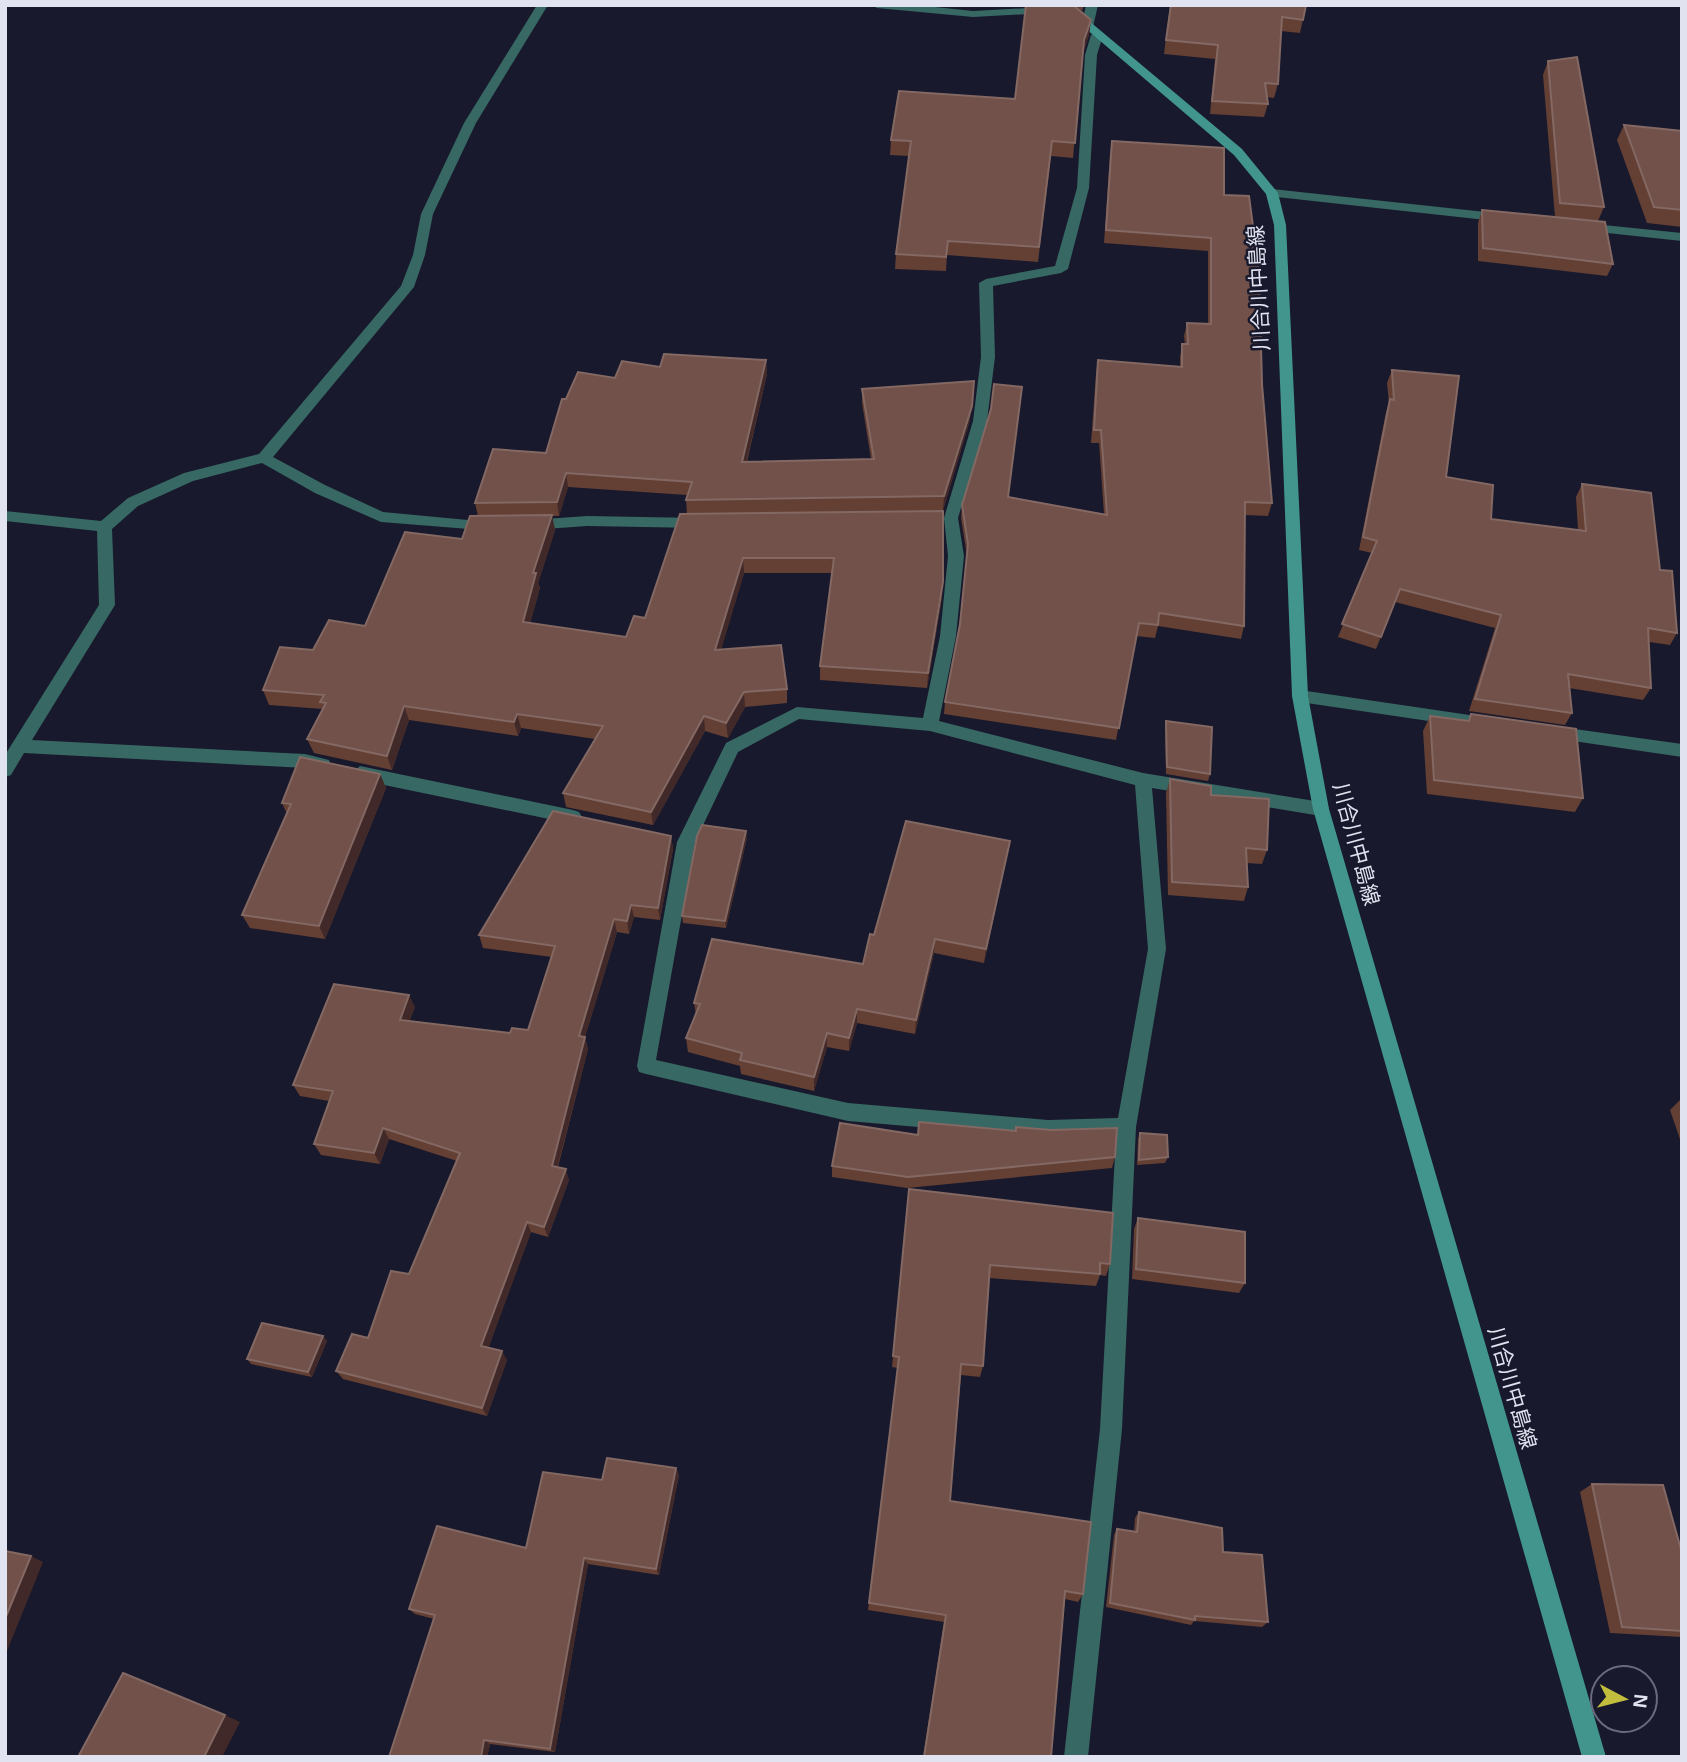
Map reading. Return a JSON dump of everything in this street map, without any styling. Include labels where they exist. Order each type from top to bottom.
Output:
[{"type":"main road","name":"川合川中島線","points":[[1065,7],[1238,152],[1272,193],[1280,225],[1300,696],[1321,808],[1594,1757]]},
{"type":"street","points":[[5,516],[104,527],[133,502],[189,477],[264,458],[407,287],[419,255],[427,214],[470,123],[543,5]]},
{"type":"street","points":[[877,5],[973,14],[1065,7]]},
{"type":"street","points":[[930,725],[949,623],[956,556],[945,518],[980,421],[988,357],[986,283],[1061,269],[1083,188],[1092,5]]},
{"type":"street","points":[[1272,193],[1516,219]]},
{"type":"street","points":[[1571,225],[1682,237]]},
{"type":"street","points":[[264,458],[320,489],[381,517],[485,527],[587,522],[709,523]]},
{"type":"street","points":[[5,770],[107,605],[104,527]]},
{"type":"street","points":[[1300,696],[1504,725]]},
{"type":"street","points":[[1126,1127],[1048,1129],[848,1112],[646,1066],[679,840],[732,748],[797,713],[930,725],[1143,780],[1321,808]]},
{"type":"street","points":[[1542,730],[1682,751]]},
{"type":"street","points":[[22,746],[305,761],[591,821]]},
{"type":"street","points":[[1076,1757],[1111,1429],[1126,1127],[1157,948],[1143,780]]},
{"type":"building","points":[[1026,5],[1073,5],[1091,20],[1084,40],[1075,143],[1052,141],[1039,247],[948,241],[946,257],[896,254],[911,141],[891,140],[899,91],[1015,99]]},
{"type":"building","points":[[1171,5],[1306,5],[1303,20],[1282,17],[1278,84],[1265,83],[1268,104],[1212,101],[1218,45],[1166,40]]},
{"type":"building","points":[[1577,57],[1604,207],[1560,203],[1548,61]]},
{"type":"building","points":[[1624,125],[1682,131],[1682,210],[1654,207]]},
{"type":"building","points":[[1112,141],[1224,148],[1224,195],[1249,196],[1259,272],[1262,384],[1272,503],[1245,502],[1244,626],[1159,613],[1158,625],[1139,623],[1119,728],[945,702],[960,624],[968,544],[962,505],[991,409],[994,384],[1022,387],[1008,497],[1107,515],[1101,430],[1094,430],[1098,360],[1182,367],[1182,344],[1188,344],[1187,323],[1211,324],[1211,238],[1106,230]]},
{"type":"building","points":[[1482,210],[1605,222],[1613,264],[1483,248]]},
{"type":"building","points":[[664,354],[766,360],[742,462],[874,459],[862,389],[974,381],[972,406],[944,496],[686,500],[692,482],[566,473],[557,502],[475,503],[493,449],[546,453],[562,399],[566,399],[578,372],[615,378],[622,361],[660,367]]},
{"type":"building","points":[[1392,370],[1459,376],[1446,477],[1493,485],[1491,519],[1586,531],[1582,484],[1651,493],[1660,570],[1672,571],[1677,633],[1648,628],[1651,688],[1568,674],[1572,713],[1475,699],[1501,615],[1400,589],[1381,637],[1342,624],[1377,541],[1363,537],[1390,399],[1394,400]]},
{"type":"building","points":[[943,511],[943,582],[928,673],[820,666],[834,558],[743,558],[715,650],[781,645],[787,689],[744,692],[726,723],[704,716],[651,812],[563,793],[603,726],[517,714],[514,722],[404,706],[387,756],[307,739],[326,703],[320,702],[324,695],[263,690],[280,647],[313,650],[329,620],[365,626],[405,532],[462,539],[470,516],[552,515],[533,573],[536,573],[523,622],[626,637],[634,616],[645,618],[680,514]]},
{"type":"building","points":[[1471,714],[1576,729],[1583,798],[1434,780],[1430,716],[1469,721]]},
{"type":"building","points":[[1166,721],[1212,727],[1210,774],[1167,767]]},
{"type":"building","points":[[300,757],[380,774],[319,926],[242,915],[291,804],[282,803]]},
{"type":"building","points":[[1170,779],[1211,786],[1211,795],[1269,799],[1267,850],[1246,848],[1248,887],[1172,882]]},
{"type":"building","points":[[553,811],[671,836],[658,908],[631,905],[627,921],[614,919],[579,1036],[585,1037],[552,1166],[566,1169],[544,1227],[527,1222],[481,1346],[502,1351],[482,1408],[336,1371],[352,1334],[368,1338],[391,1271],[409,1274],[460,1153],[383,1128],[374,1153],[314,1144],[333,1091],[293,1085],[334,984],[409,995],[400,1020],[510,1033],[512,1028],[528,1030],[555,946],[479,935]]},
{"type":"building","points":[[906,821],[1010,841],[986,949],[935,939],[916,1020],[857,1009],[849,1038],[827,1033],[814,1077],[740,1060],[742,1053],[686,1038],[700,1004],[694,1003],[712,939],[863,964],[870,934],[874,935]]},
{"type":"building","points":[[702,825],[746,831],[725,921],[682,916],[697,836]]},
{"type":"building","points":[[919,1122],[1016,1131],[1016,1127],[1051,1130],[1117,1128],[1115,1157],[908,1177],[832,1166],[840,1123],[918,1135]]},
{"type":"building","points":[[1140,1133],[1167,1135],[1168,1157],[1139,1160]]},
{"type":"building","points":[[909,1189],[1113,1213],[1110,1264],[1100,1263],[1100,1274],[990,1265],[983,1366],[961,1364],[950,1501],[1091,1522],[1083,1594],[1065,1591],[1051,1757],[924,1757],[946,1615],[869,1603],[899,1357],[893,1356]]},
{"type":"building","points":[[1138,1218],[1245,1232],[1245,1283],[1136,1269]]},
{"type":"building","points":[[262,1323],[323,1336],[308,1372],[247,1359]]},
{"type":"building","points":[[607,1458],[676,1468],[656,1569],[584,1558],[550,1749],[484,1740],[481,1757],[389,1757],[435,1615],[409,1609],[437,1526],[526,1548],[543,1472],[602,1480]]},
{"type":"building","points":[[1592,1484],[1663,1485],[1682,1553],[1682,1631],[1622,1627]]},
{"type":"building","points":[[1139,1512],[1222,1528],[1223,1552],[1262,1555],[1268,1622],[1195,1616],[1195,1620],[1110,1603],[1117,1529],[1137,1532]]},
{"type":"building","points":[[5,1551],[31,1556],[5,1619]]},
{"type":"building","points":[[123,1673],[225,1715],[204,1757],[78,1757]]}]
